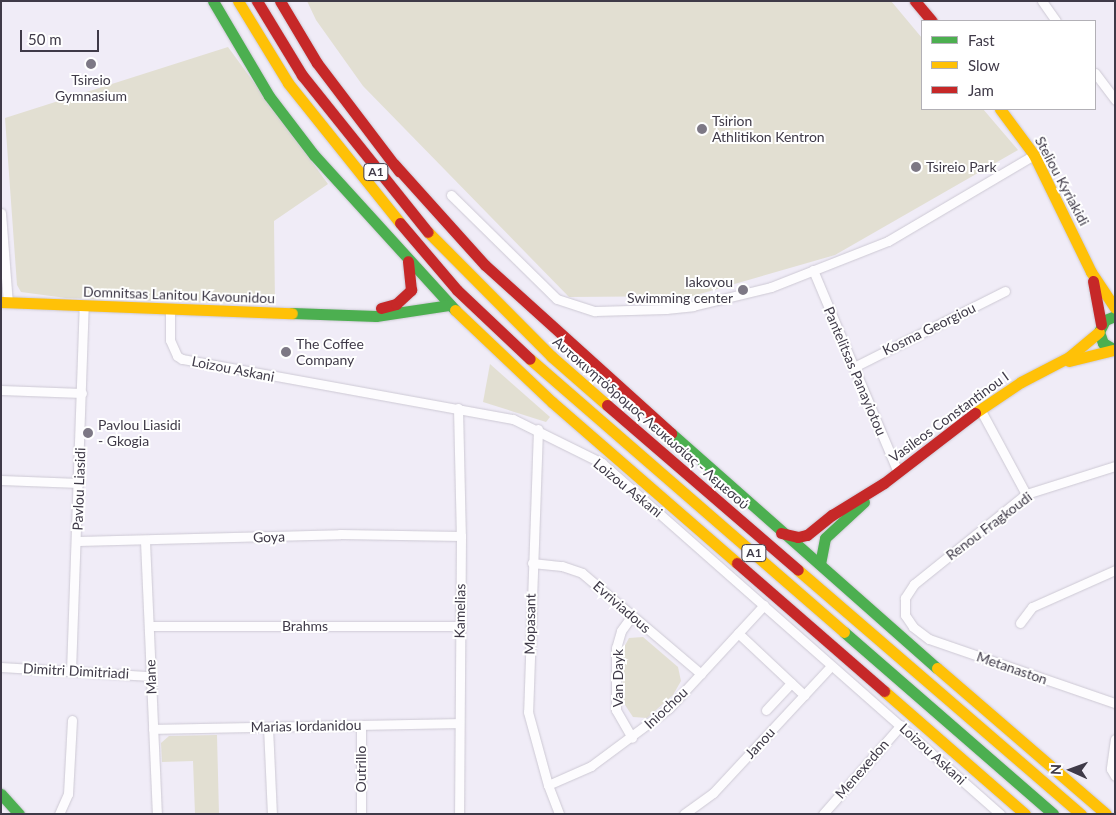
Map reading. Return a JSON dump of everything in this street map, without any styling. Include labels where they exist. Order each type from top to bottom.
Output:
[{"type":"main road","points":[[213,1],[269,96],[314,155],[408,261],[450,304],[552,402],[1025,814]]},
{"type":"main road","name":"A1","points":[[238,1],[288,84],[364,182],[457,290],[531,360],[1053,814]]},
{"type":"main road","name":"Αυτοκινητόδρομος Λευκωσίας - Λεμεσού","points":[[257,1],[302,75],[376,172],[446,253],[551,356],[1081,814]]},
{"type":"main road","points":[[280,1],[318,63],[519,324]]},
{"type":"main road","points":[[915,1],[931,20]]},
{"type":"main road","name":"Steliou Kyriakidi","points":[[1001,110],[1034,155],[1091,272],[1115,308]]},
{"type":"main road","points":[[314,155],[426,267],[457,290]]},
{"type":"main road","points":[[394,164],[485,265],[781,533],[820,564],[909,646],[1106,814]]},
{"type":"main road","name":"Domnitsas Lanitou Kavounidou","points":[[356,314],[396,304],[407,294],[412,278],[408,261]]},
{"type":"main road","name":"Steliou Kyriakidi","points":[[1091,272],[1100,328]]},
{"type":"main road","name":"Domnitsas Lanitou Kavounidou","points":[[4,303],[376,316],[450,304]]},
{"type":"main road","name":"Vasileos Constantinou I","points":[[1059,364],[1115,316]]},
{"type":"main road","points":[[1100,328],[1103,344],[1114,350]]},
{"type":"main road","name":"Vasileos Constantinou I","points":[[820,564],[821,547],[825,538],[884,483],[980,409],[1021,382],[1059,364],[1114,350]]},
{"type":"main road","name":"Vasileos Constantinou I","points":[[781,533],[798,537],[807,534],[832,515],[884,483]]},
{"type":"main road","points":[[1,794],[19,814]]},
{"type":"street","points":[[1042,1],[1055,20]]},
{"type":"street","points":[[1096,74],[1115,100]]},
{"type":"street","points":[[451,195],[557,300],[596,311],[685,307],[771,287],[888,241],[965,199],[1034,155]]},
{"type":"street","points":[[1,214],[4,303]]},
{"type":"street","name":"Pantelitsas Panayiotou","points":[[813,270],[898,472]]},
{"type":"street","name":"Kosma Georgiou","points":[[854,367],[1005,292]]},
{"type":"street","name":"Pavlou Liasidi","points":[[71,671],[78,541],[84,307]]},
{"type":"street","name":"Loizou Askani","points":[[170,310],[170,340],[177,356],[182,360],[513,419],[538,429],[602,463],[1000,814]]},
{"type":"street","points":[[1,390],[82,393]]},
{"type":"street","name":"Kamelias","points":[[458,408],[461,536],[458,723],[459,814]]},
{"type":"street","points":[[980,409],[1026,494]]},
{"type":"street","name":"Mopasant","points":[[538,429],[528,712],[548,785],[559,814]]},
{"type":"street","name":"Renou Fragkoudi","points":[[913,627],[905,615],[905,598],[914,584],[1026,494],[1115,466]]},
{"type":"street","points":[[1,480],[79,483]]},
{"type":"street","name":"Goya","points":[[78,541],[145,541],[340,534],[461,536]]},
{"type":"street","name":"Mane","points":[[145,541],[157,814]]},
{"type":"street","name":"Evriviadous","points":[[532,563],[562,566],[582,573],[701,674]]},
{"type":"street","points":[[1020,624],[1032,608],[1115,570]]},
{"type":"street","name":"Iniochou","points":[[548,785],[591,766],[632,738],[669,708],[764,605]]},
{"type":"street","name":"Van Dayk","points":[[631,616],[621,631],[616,648],[616,710],[632,738]]},
{"type":"street","name":"Brahms","points":[[150,626],[461,626]]},
{"type":"street","name":"Metanaston","points":[[913,627],[929,639],[1115,703]]},
{"type":"street","points":[[738,633],[804,695]]},
{"type":"street","name":"Janou","points":[[684,814],[713,793],[832,666]]},
{"type":"street","name":"Dimitri Dimitriadi","points":[[1,667],[150,676]]},
{"type":"street","points":[[766,710],[791,683]]},
{"type":"street","points":[[58,814],[68,794],[72,720]]},
{"type":"street","name":"Marias Iordanidou","points":[[153,729],[458,723]]},
{"type":"street","name":"Outrillo","points":[[361,725],[361,814]]},
{"type":"street","name":"Menexedon","points":[[823,814],[901,725]]},
{"type":"street","points":[[268,727],[272,814]]},
{"type":"street","points":[[1115,739],[1110,769],[1115,776]]},
{"type":"shaded area","name":"Tsirion Athlitikon Kentron","points":[[307,1],[891,1],[921,37],[921,110],[984,110],[1018,150],[835,255],[693,296],[569,297],[363,86],[316,20]]},
{"type":"shaded area","points":[[228,47],[328,184],[274,221],[275,305],[66,298],[21,292],[17,285],[5,118]]},
{"type":"shaded area","points":[[490,364],[550,417],[546,422],[483,402]]},
{"type":"shaded area","points":[[643,637],[678,667],[681,681],[673,695],[647,718],[633,717],[623,702],[622,651],[629,638]]},
{"type":"shaded area","points":[[217,735],[219,814],[195,814],[193,761],[162,762],[161,743],[169,736]]},
{"type":"traffic: fast","points":[[213,1],[269,96],[314,155],[455,310]]},
{"type":"traffic: fast","points":[[292,313],[376,316],[450,305]]},
{"type":"traffic: fast","points":[[1115,316],[1105,320],[1099,332],[1103,343],[1115,350]]},
{"type":"traffic: fast","points":[[671,433],[937,668]]},
{"type":"traffic: fast","points":[[820,564],[825,538],[864,502]]},
{"type":"traffic: fast","points":[[844,632],[1053,814]]},
{"type":"traffic: fast","points":[[1,794],[19,814]]},
{"type":"traffic: slow","points":[[238,1],[288,83],[400,223]]},
{"type":"traffic: slow","points":[[1001,110],[1034,155],[1091,272],[1115,308]]},
{"type":"traffic: slow","points":[[428,232],[551,356],[607,405]]},
{"type":"traffic: slow","points":[[1,302],[292,313]]},
{"type":"traffic: slow","points":[[455,310],[552,402],[737,563]]},
{"type":"traffic: slow","points":[[975,413],[1021,382],[1069,357],[1099,332]]},
{"type":"traffic: slow","points":[[1069,361],[1113,350]]},
{"type":"traffic: slow","points":[[530,359],[844,632]]},
{"type":"traffic: slow","points":[[798,570],[1081,814]]},
{"type":"traffic: slow","points":[[937,668],[1106,814]]},
{"type":"traffic: slow","points":[[884,691],[1025,814]]},
{"type":"traffic: jam","points":[[257,1],[302,75],[428,232]]},
{"type":"traffic: jam","points":[[280,1],[317,63],[399,171]]},
{"type":"traffic: jam","points":[[915,1],[931,20]]},
{"type":"traffic: jam","points":[[394,164],[485,265],[671,433]]},
{"type":"traffic: jam","points":[[400,223],[457,290],[530,359]]},
{"type":"traffic: jam","points":[[381,308],[396,304],[411,290],[408,261]]},
{"type":"traffic: jam","points":[[1093,281],[1101,324]]},
{"type":"traffic: jam","points":[[607,405],[798,570]]},
{"type":"traffic: jam","points":[[781,533],[798,537],[807,535],[832,515],[884,483],[975,413]]},
{"type":"traffic: jam","points":[[737,563],[884,691]]},
{"type":"place","name":"Tsireio Gymnasium","points":[[91,64]]},
{"type":"place","name":"Tsirion Athlitikon Kentron","points":[[702,129]]},
{"type":"place","name":"Tsireio Park","points":[[916,167]]},
{"type":"place","name":"Iakovou Swimming center","points":[[743,290]]},
{"type":"place","name":"The Coffee Company","points":[[286,352]]},
{"type":"place","name":"Pavlou Liasidi - Gkogia","points":[[88,433]]}]
